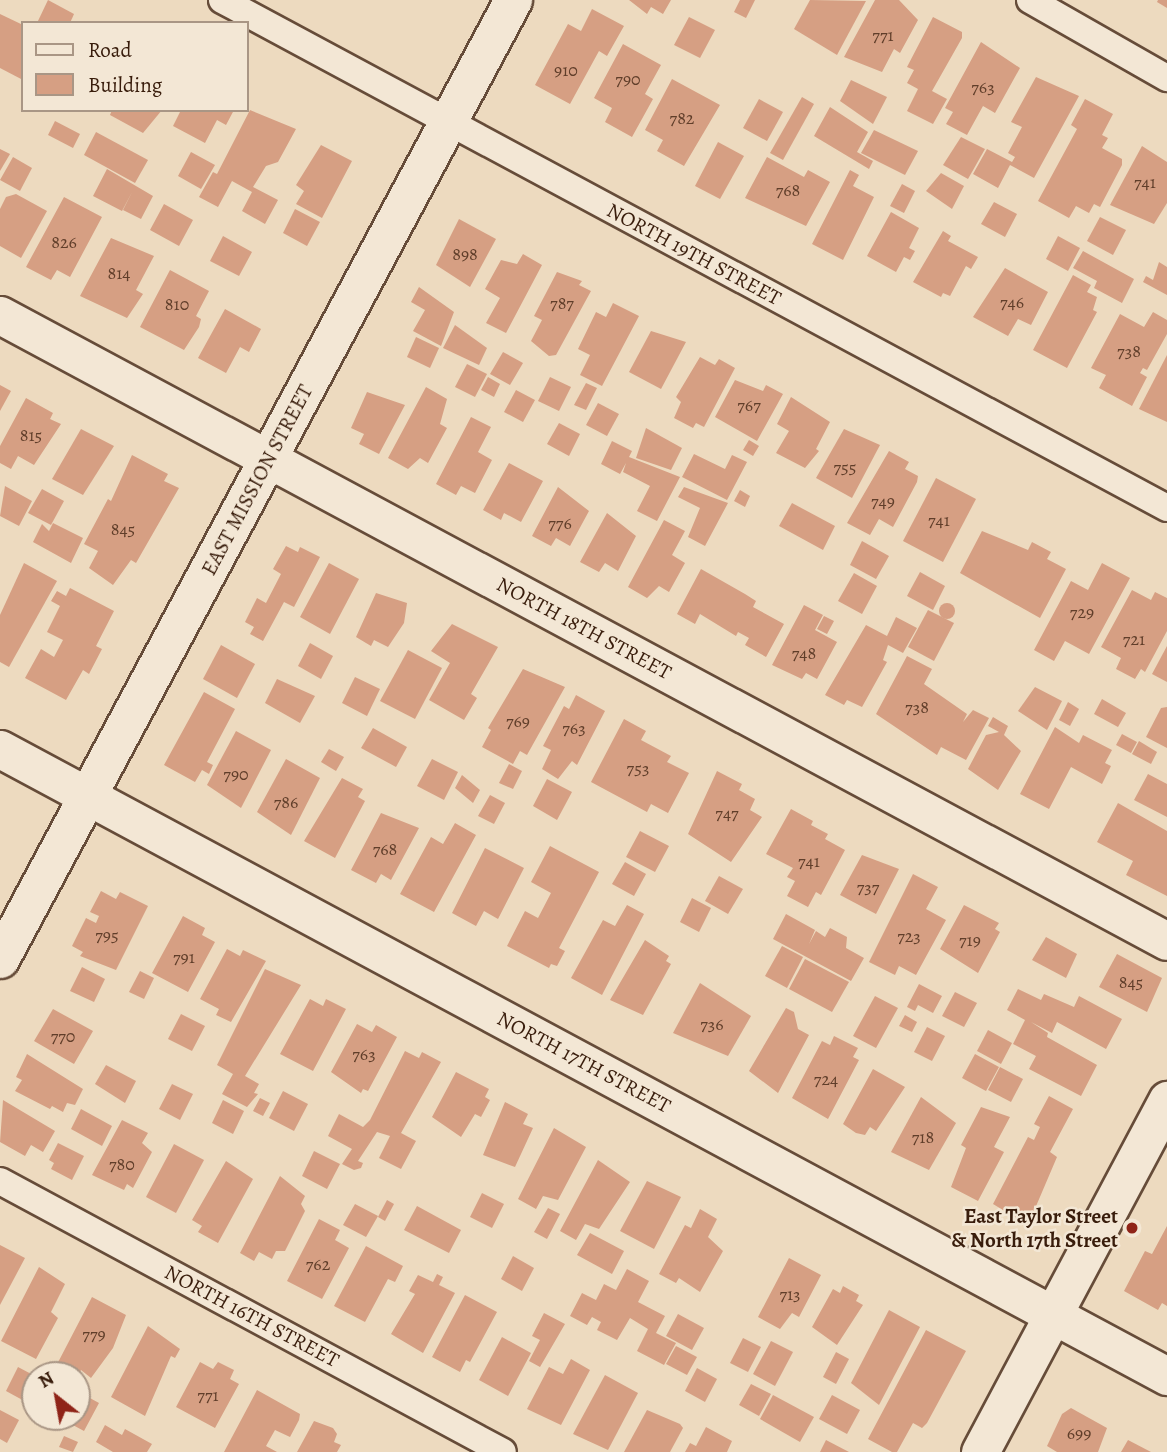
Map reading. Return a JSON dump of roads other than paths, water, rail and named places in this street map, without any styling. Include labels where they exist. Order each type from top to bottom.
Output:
[{"type":"street","name":"NORTH 19TH STREET","points":[[222,0],[1167,508]]},
{"type":"street","name":"EAST MISSION STREET","points":[[0,959],[513,0]]},
{"type":"street","points":[[1030,0],[1167,78]]},
{"type":"street","name":"NORTH 18TH STREET","points":[[0,315],[1167,941]]},
{"type":"street","name":"NORTH 17TH STREET","points":[[0,749],[1167,1376]]},
{"type":"street","points":[[980,1452],[1167,1100]]},
{"type":"street","name":"NORTH 16TH STREET","points":[[0,1181],[503,1452]]},
{"type":"place","name":"East Taylor Street & North 17th Street","points":[[1132,1228]]}]
